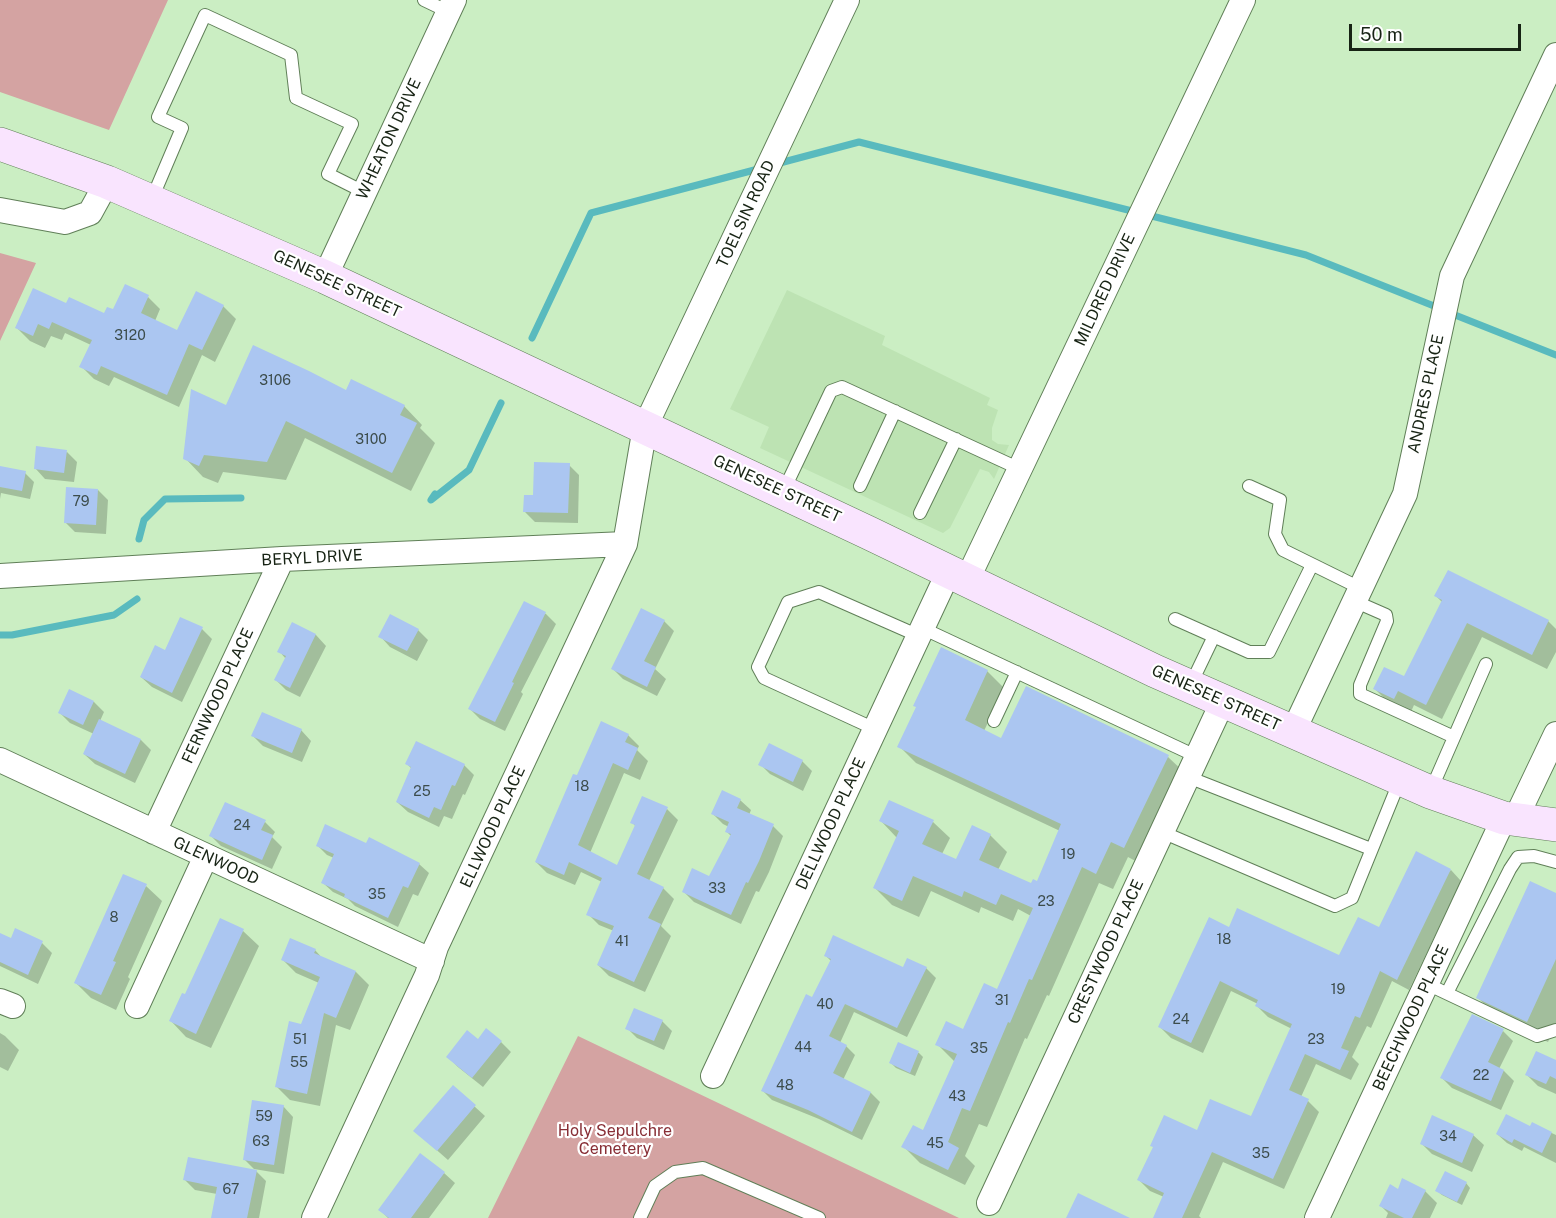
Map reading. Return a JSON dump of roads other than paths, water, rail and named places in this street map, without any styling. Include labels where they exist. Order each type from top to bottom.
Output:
[{"type":"main road","name":"GENESEE STREET","points":[[0,144],[107,182],[324,277],[783,492],[1155,671],[1400,779],[1430,792],[1510,819],[1556,825]]},
{"type":"street","name":"TOELSIN ROAD","points":[[645,427],[848,0]]},
{"type":"street","name":"MILDRED DRIVE","points":[[958,576],[1020,469],[1243,0]]},
{"type":"street","name":"WHEATON DRIVE","points":[[324,277],[451,6]]},
{"type":"street","name":"ANDRES PLACE","points":[[1293,732],[1404,494],[1452,276],[1556,55]]},
{"type":"street","points":[[0,210],[65,222],[90,213],[107,182]]},
{"type":"street","name":"ELLWOOD PLACE","points":[[314,1218],[427,975],[436,947],[625,544],[645,427]]},
{"type":"street","name":"BERYL DRIVE","points":[[0,576],[282,559],[625,544]]},
{"type":"street","name":"FERNWOOD PLACE","points":[[154,832],[282,559]]},
{"type":"street","name":"DELLWOOD PLACE","points":[[713,1076],[921,632],[958,576]]},
{"type":"street","name":"CRESTWOOD PLACE","points":[[989,1203],[1224,701]]},
{"type":"street","name":"BEECHWOOD PLACE","points":[[1317,1218],[1437,989],[1510,819],[1556,735]]},
{"type":"street","name":"GLENWOOD","points":[[0,760],[432,961]]},
{"type":"street","points":[[136,1006],[206,856]]},
{"type":"lane","points":[[424,0],[451,6]]},
{"type":"lane","points":[[152,201],[182,128],[158,117],[205,15],[291,55],[296,98],[352,124],[328,174],[364,192]]},
{"type":"lane","points":[[783,492],[831,391],[842,387],[1020,469]]},
{"type":"lane","points":[[860,486],[895,411]]},
{"type":"lane","points":[[920,513],[956,439]]},
{"type":"lane","points":[[1249,486],[1280,500],[1275,534],[1283,550],[1312,565],[1386,615],[1387,621],[1360,685],[1360,694],[1454,737]]},
{"type":"lane","points":[[1175,619],[1249,652],[1269,652],[1312,565]]},
{"type":"lane","points":[[875,729],[764,678],[758,666],[788,602],[819,592],[1017,672],[1193,767],[1371,849]]},
{"type":"lane","points":[[1190,686],[1214,636]]},
{"type":"lane","points":[[1430,792],[1486,664]]},
{"type":"lane","points":[[994,721],[1017,672]]},
{"type":"lane","points":[[1162,832],[1335,906],[1352,898],[1400,779]]},
{"type":"lane","points":[[1556,862],[1534,856],[1518,857],[1437,989],[1537,1036],[1556,1030]]},
{"type":"lane","points":[[640,1218],[655,1186],[675,1172],[703,1168],[819,1218]]},
{"type":"waterway","points":[[776,164],[859,142],[1306,255],[1439,308]]},
{"type":"waterway","points":[[532,338],[591,213],[762,168]]},
{"type":"waterway","points":[[1450,313],[1556,355]]},
{"type":"waterway","points":[[435,494],[431,500],[469,470],[501,403]]},
{"type":"waterway","points":[[139,539],[144,520],[165,499],[241,498]]},
{"type":"waterway","points":[[0,635],[12,635],[114,615],[137,599]]},
{"type":"park label","name":"Holy Sepulchre Cemetery","points":[[615,1140]]}]
